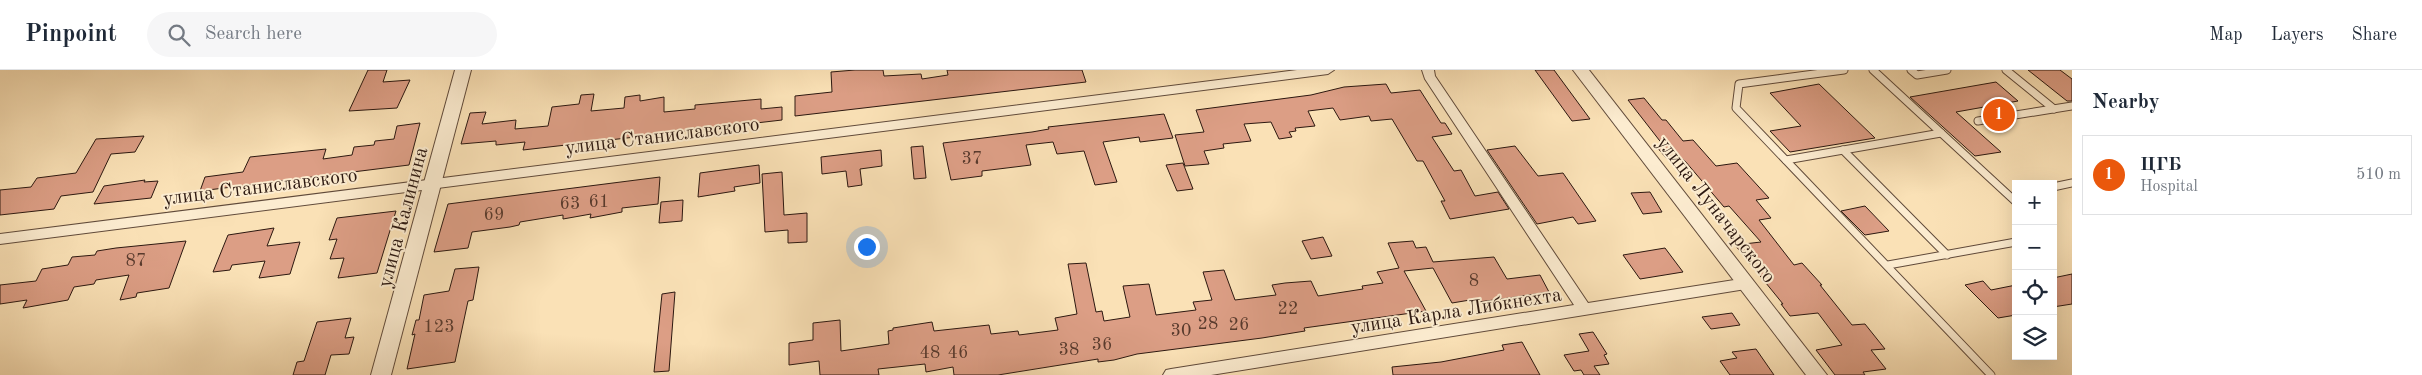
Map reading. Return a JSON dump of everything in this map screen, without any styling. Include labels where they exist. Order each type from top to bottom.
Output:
[{"type":"street","name":"улица Калинина","points":[[381,375],[463,70]]},
{"type":"street","name":"улица Станиславского","points":[[0,240],[1328,70]]},
{"type":"street","points":[[1428,70],[1429,76],[1585,310]]},
{"type":"street","name":"улица Луначарского","points":[[1581,70],[1817,375]]},
{"type":"street","name":"улица Карла Либкнехта","points":[[1171,375],[1746,284]]},
{"type":"lane","points":[[1844,70],[1739,84],[1736,108],[1991,375]]},
{"type":"lane","points":[[1873,70],[1941,133],[2012,194]]},
{"type":"lane","points":[[1911,70],[1918,75],[1948,70]]},
{"type":"lane","points":[[2006,70],[2054,109]]},
{"type":"lane","points":[[1978,121],[2072,106]]},
{"type":"lane","points":[[1786,160],[1941,133]]},
{"type":"lane","points":[[1842,150],[1947,255]]},
{"type":"lane","points":[[2057,186],[2072,183]]},
{"type":"lane","points":[[1888,265],[2012,243]]},
{"type":"building","points":[[368,70],[387,70],[383,82],[410,80],[397,108],[349,111]]},
{"type":"building","points":[[883,70],[884,76],[921,74],[922,79],[948,75],[947,70],[1082,70],[1086,82],[795,116],[795,96],[832,92],[831,72]]},
{"type":"building","points":[[1535,70],[1554,70],[1590,119],[1572,121]]},
{"type":"building","points":[[2028,70],[2060,70],[2072,79],[2072,101],[2067,101]]},
{"type":"building","points":[[1996,82],[2018,101],[1956,112],[2001,152],[1975,156],[1910,97]]},
{"type":"building","points":[[1386,84],[1391,93],[1420,90],[1441,123],[1445,123],[1452,134],[1432,137],[1454,171],[1461,170],[1475,196],[1498,192],[1509,209],[1450,219],[1441,201],[1445,201],[1423,161],[1417,161],[1392,119],[1371,121],[1369,116],[1340,120],[1333,108],[1308,111],[1315,126],[1295,128],[1296,131],[1289,132],[1292,137],[1279,139],[1271,122],[1244,124],[1251,141],[1223,144],[1224,148],[1204,151],[1209,164],[1185,166],[1175,135],[1204,132],[1196,110],[1311,95],[1344,87]]},
{"type":"building","points":[[1819,84],[1875,138],[1790,152],[1770,131],[1801,126],[1770,93]]},
{"type":"building","points":[[594,94],[591,111],[624,108],[625,97],[640,95],[640,101],[664,97],[664,112],[695,109],[695,105],[761,99],[761,109],[782,107],[782,120],[523,150],[525,142],[496,145],[496,141],[461,144],[470,113],[486,112],[482,124],[516,120],[515,129],[548,126],[552,107],[579,104],[581,95]]},
{"type":"building","points":[[1644,98],[1662,120],[1666,120],[1683,141],[1693,140],[1716,166],[1737,163],[1769,198],[1756,200],[1771,218],[1759,220],[1794,265],[1802,263],[1822,285],[1820,285],[1852,325],[1865,324],[1885,349],[1871,350],[1886,369],[1863,372],[1865,375],[1835,375],[1816,350],[1842,345],[1818,313],[1790,316],[1781,304],[1783,304],[1735,245],[1761,242],[1729,206],[1724,207],[1685,161],[1679,157],[1667,159],[1656,146],[1663,145],[1628,100]]},
{"type":"building","points":[[1164,114],[1173,138],[1140,142],[1139,137],[1103,142],[1117,182],[1095,185],[1084,151],[1057,154],[1053,142],[1026,145],[1031,165],[982,171],[982,176],[951,180],[943,143],[1032,132],[1049,129],[1048,127]]},
{"type":"building","points":[[420,123],[409,165],[200,191],[205,177],[243,172],[250,157],[326,149],[323,159],[352,155],[354,147],[374,145],[375,141],[394,139],[397,126]]},
{"type":"building","points":[[144,136],[135,152],[111,154],[93,192],[61,196],[54,209],[0,215],[0,190],[31,187],[37,178],[76,173],[96,139]]},
{"type":"building","points":[[923,146],[926,178],[914,179],[911,147]]},
{"type":"building","points":[[1515,146],[1538,176],[1563,173],[1596,221],[1578,224],[1573,217],[1537,224],[1487,150]]},
{"type":"building","points":[[881,150],[882,166],[860,169],[862,185],[848,187],[846,171],[822,174],[821,157]]},
{"type":"building","points":[[1183,163],[1193,189],[1177,191],[1166,165]]},
{"type":"building","points":[[759,165],[760,183],[734,187],[735,191],[698,197],[700,173]]},
{"type":"building","points":[[782,172],[784,215],[807,213],[807,242],[788,243],[788,230],[765,232],[762,174]]},
{"type":"building","points":[[660,177],[658,204],[622,208],[622,212],[590,218],[591,214],[563,219],[563,215],[520,222],[519,225],[510,227],[472,232],[468,248],[434,252],[448,204]]},
{"type":"building","points":[[145,180],[144,182],[158,181],[151,198],[94,204],[104,186]]},
{"type":"building","points":[[1650,192],[1662,212],[1643,214],[1631,193]]},
{"type":"building","points":[[683,200],[682,221],[659,223],[661,202]]},
{"type":"building","points":[[1865,206],[1889,231],[1865,235],[1841,211]]},
{"type":"building","points":[[396,211],[377,273],[338,278],[344,258],[330,259],[337,239],[329,240],[337,218]]},
{"type":"building","points":[[274,228],[267,246],[300,242],[290,274],[259,278],[265,261],[232,265],[230,270],[213,272],[228,235]]},
{"type":"building","points":[[1323,237],[1332,256],[1311,259],[1302,241]]},
{"type":"building","points":[[186,241],[169,288],[137,293],[136,297],[120,300],[129,275],[96,280],[94,284],[74,287],[68,300],[23,308],[27,300],[0,304],[0,285],[36,281],[42,269],[68,265],[72,257],[95,255],[97,251],[116,248]]},
{"type":"building","points":[[1413,241],[1416,248],[1426,247],[1433,262],[1494,257],[1507,279],[1540,275],[1549,292],[1478,302],[1476,299],[1452,303],[1433,268],[1404,271],[1426,311],[1304,328],[1305,331],[1262,338],[1137,354],[1114,360],[1098,362],[1098,359],[998,375],[954,375],[953,367],[926,372],[925,364],[878,369],[879,375],[820,375],[819,361],[789,365],[789,343],[813,340],[813,323],[840,320],[841,351],[889,344],[888,331],[893,330],[893,328],[932,322],[934,331],[989,325],[991,334],[1018,331],[1019,335],[1058,330],[1055,318],[1077,314],[1068,264],[1086,263],[1096,312],[1102,311],[1104,321],[1130,317],[1123,286],[1149,284],[1156,315],[1196,310],[1193,302],[1212,300],[1203,272],[1224,270],[1235,300],[1276,295],[1272,285],[1285,283],[1311,281],[1318,296],[1363,289],[1362,286],[1383,283],[1377,272],[1399,268],[1388,243]]},
{"type":"building","points":[[1665,248],[1683,272],[1640,279],[1623,255]]},
{"type":"building","points":[[479,267],[473,300],[468,301],[455,362],[407,369],[415,334],[412,335],[416,320],[419,320],[424,295],[449,291],[455,269]]},
{"type":"building","points":[[2072,274],[2072,304],[2057,306],[2057,277]]},
{"type":"building","points":[[1983,281],[1991,290],[2012,286],[2012,316],[1998,318],[1965,285]]},
{"type":"building","points":[[675,292],[669,371],[654,372],[662,294]]},
{"type":"building","points":[[1732,313],[1740,325],[1711,329],[1702,317]]},
{"type":"building","points":[[351,318],[345,338],[354,337],[349,354],[331,355],[325,375],[293,375],[297,362],[304,361],[317,322]]},
{"type":"building","points":[[1593,332],[1607,354],[1604,355],[1609,364],[1594,366],[1600,375],[1584,375],[1581,370],[1574,371],[1564,355],[1589,351],[1579,334]]},
{"type":"building","points":[[1522,342],[1540,375],[1393,375],[1392,367],[1441,362],[1504,350],[1502,345]]},
{"type":"building","points":[[1756,349],[1774,375],[1730,375],[1720,361],[1737,358],[1732,352]]},
{"type":"place","name":"ЦГБ","points":[[1999,115]]}]
